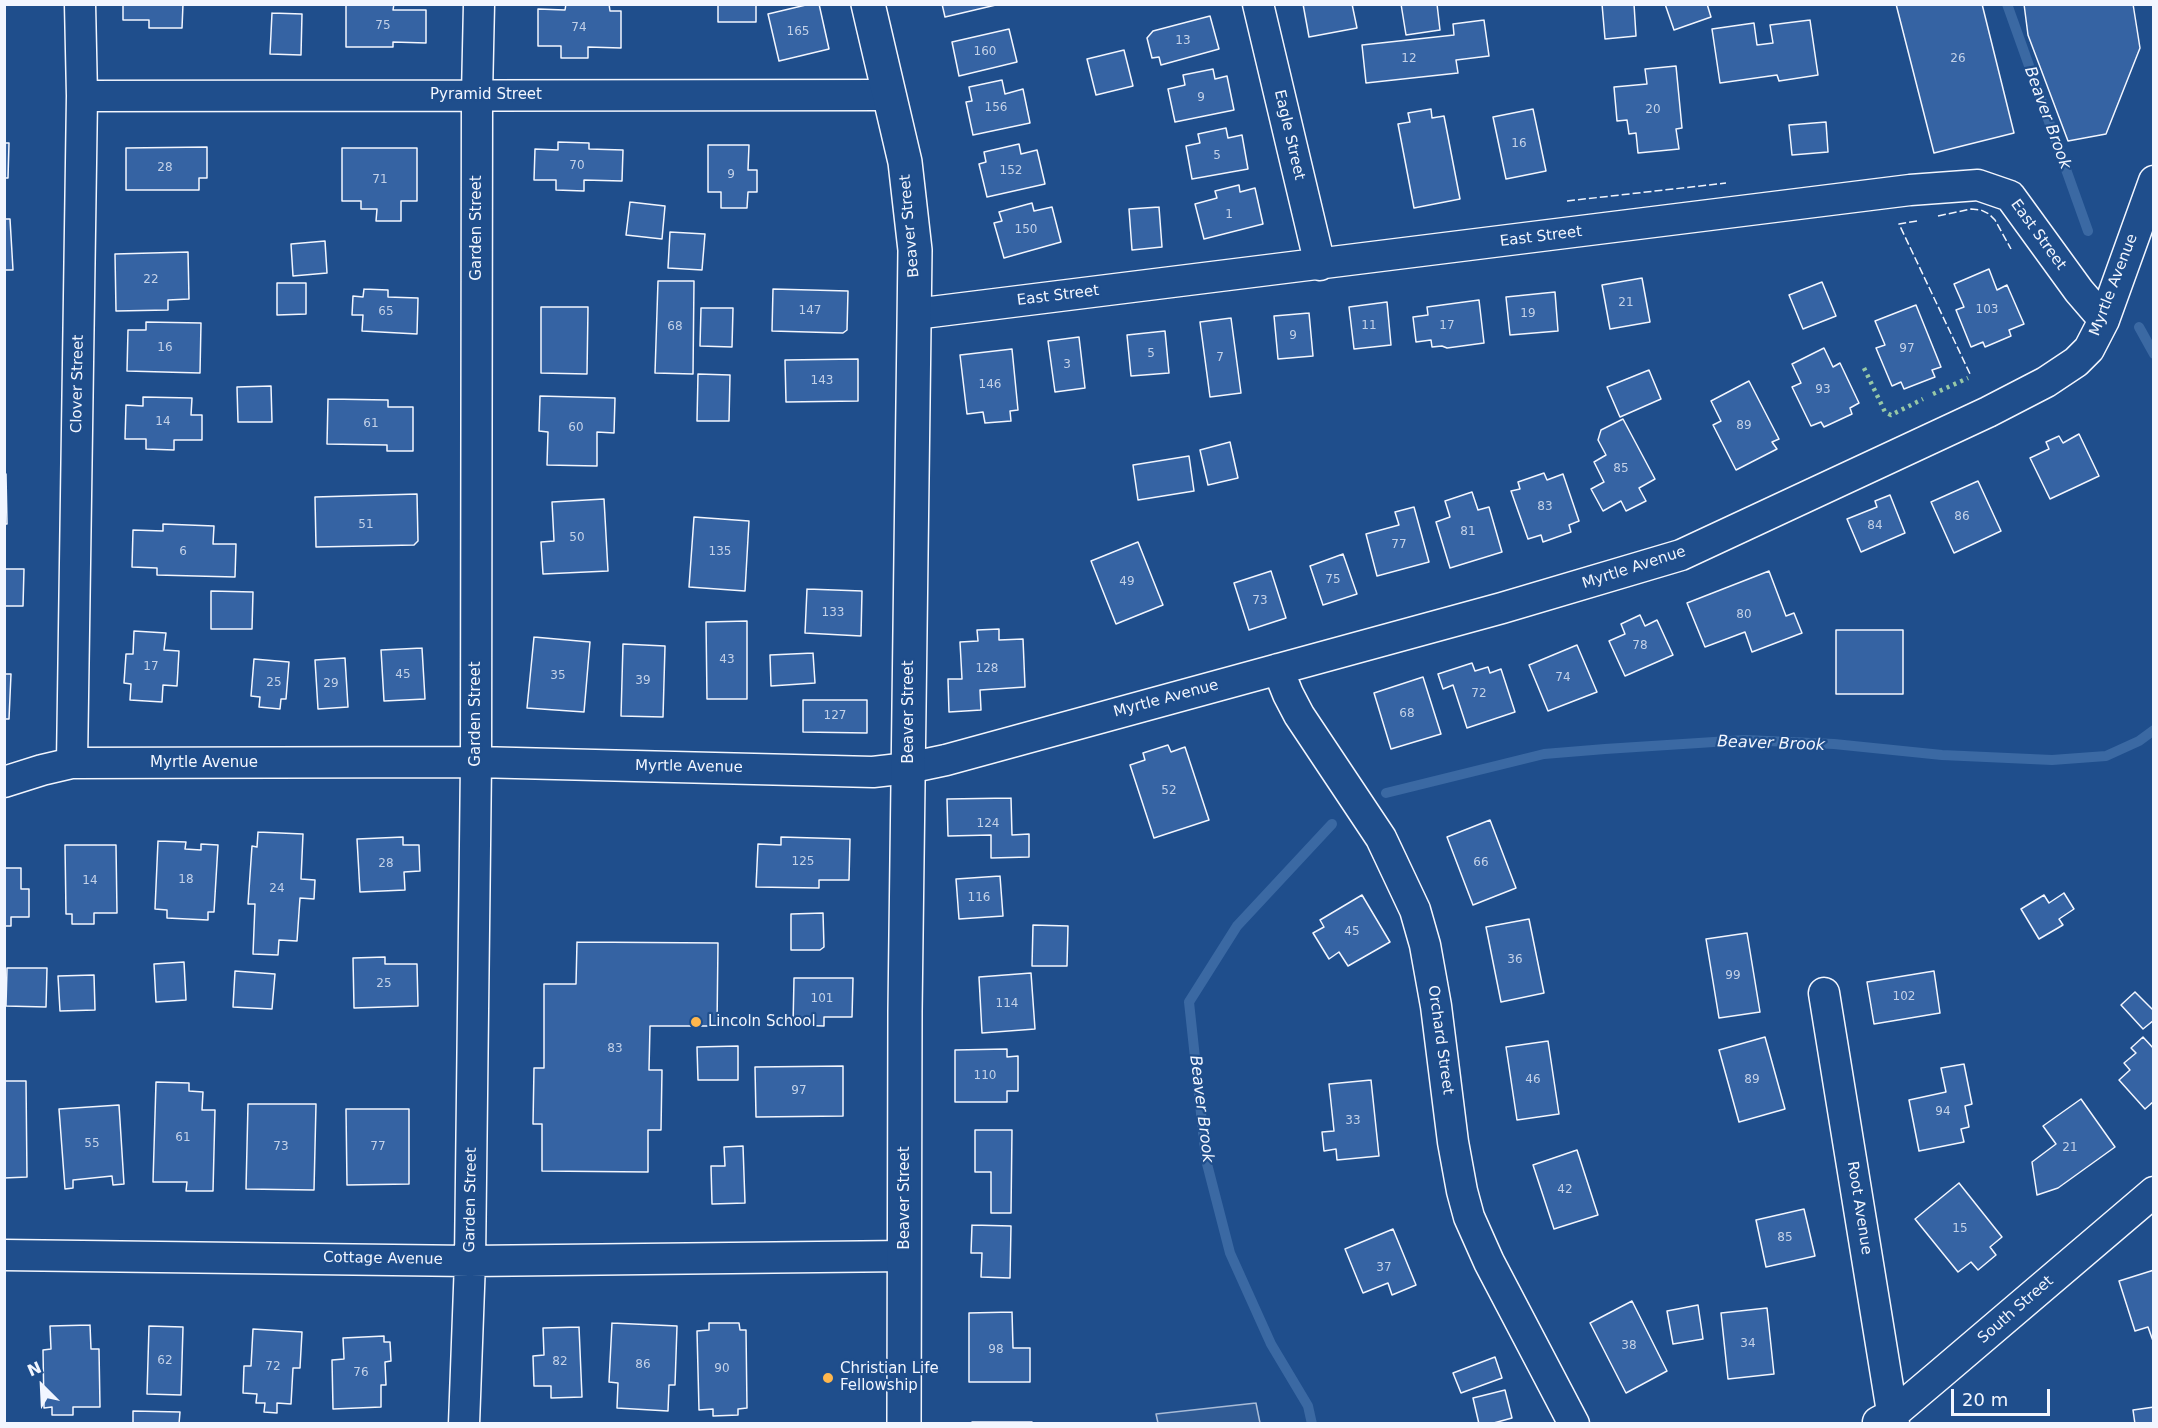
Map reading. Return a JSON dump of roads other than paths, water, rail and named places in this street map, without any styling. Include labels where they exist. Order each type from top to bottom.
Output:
[{"type":"street","name":"Clover Street","points":[[72,763],[82,96],[80,4]]},
{"type":"street","name":"Garden Street","points":[[464,1424],[470,1261],[476,762],[478,4]]},
{"type":"street","name":"Beaver Street","points":[[868,4],[904,162],[915,250],[910,520],[903,1424]]},
{"type":"street","name":"Eagle Street","points":[[1258,4],[1320,265]]},
{"type":"street","name":"Pyramid Street","points":[[82,96],[890,95]]},
{"type":"street","name":"Myrtle Avenue","points":[[4,782],[72,763],[476,762],[861,771],[908,768],[946,760],[1502,608],[1681,555],[1988,412],[2046,382],[2076,363],[2089,350],[2104,320],[2154,181]]},
{"type":"street","name":"East Street","points":[[915,314],[1910,190],[1978,185],[2010,196],[2079,291],[2104,320]]},
{"type":"street","name":"Orchard Street","points":[[1278,669],[1299,715],[1381,838],[1415,910],[1427,955],[1436,1006],[1453,1142],[1469,1217],[1489,1262],[1574,1424]]},
{"type":"street","name":"Root Avenue","points":[[1824,993],[1888,1420]]},
{"type":"street","name":"South Street","points":[[1888,1420],[2154,1192]]},
{"type":"street","name":"Cottage Avenue","points":[[4,1255],[470,1261],[905,1256]]},
{"type":"waterway","name":"Beaver Brook","points":[[2007,4],[2088,231]]},
{"type":"waterway","name":"Beaver Brook","points":[[2139,327],[2154,354]]},
{"type":"waterway","name":"Beaver Brook","points":[[1386,793],[1544,754],[1745,740],[1834,744],[1942,755],[2052,760],[2106,756],[2139,741],[2154,730]]},
{"type":"waterway","name":"Beaver Brook","points":[[1312,1424],[1308,1406],[1271,1344],[1230,1253],[1206,1160],[1189,1002],[1237,926],[1332,824]]},
{"type":"place","name":"Lincoln School","points":[[696,1022]]},
{"type":"place","name":"Christian Life Fellowship","points":[[828,1378]]}]
